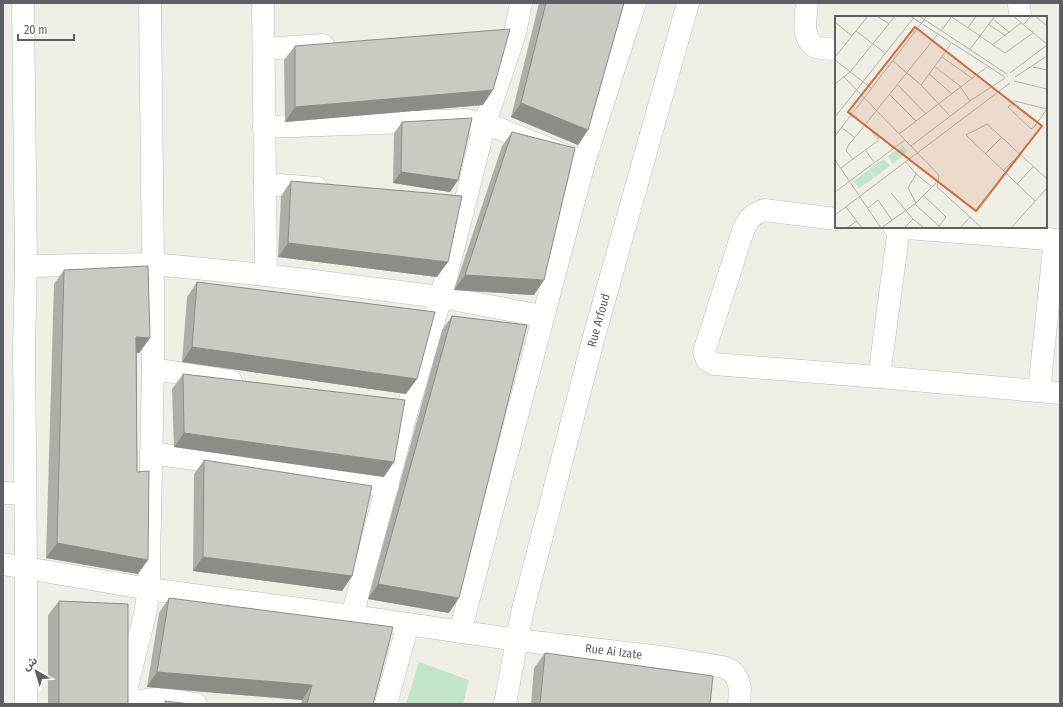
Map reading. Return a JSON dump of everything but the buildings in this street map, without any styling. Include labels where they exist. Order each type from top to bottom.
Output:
[{"type":"street","points":[[23,3],[26,266],[24,346],[26,704]]},
{"type":"street","points":[[150,3],[153,370],[148,588],[145,614],[127,686],[129,696],[136,704],[148,699],[196,704]]},
{"type":"street","points":[[263,3],[266,275]]},
{"type":"street","points":[[352,616],[408,407],[441,297],[485,123],[515,33],[521,3]]},
{"type":"street","points":[[460,632],[542,316],[584,163],[635,3]]},
{"type":"street","name":"Rue Arfoud","points":[[505,704],[522,613],[595,333],[688,3]]},
{"type":"street","points":[[807,3],[805,23],[807,37],[814,46],[825,49],[835,49]]},
{"type":"street","points":[[1019,3],[1020,16]]},
{"type":"street","points":[[491,35],[515,33]]},
{"type":"street","points":[[264,49],[342,44]]},
{"type":"street","points":[[264,127],[466,120],[485,123],[584,163]]},
{"type":"street","points":[[266,184],[335,189]]},
{"type":"street","points":[[443,197],[466,199]]},
{"type":"street","points":[[835,219],[764,210],[754,213],[748,219],[704,352],[707,360],[714,364],[1050,392],[1058,240],[909,228]]},
{"type":"street","points":[[879,377],[897,228]]},
{"type":"street","points":[[26,266],[153,264],[266,275],[441,297],[542,316]]},
{"type":"street","points":[[153,370],[254,384]]},
{"type":"street","points":[[385,404],[408,407]]},
{"type":"street","points":[[151,453],[388,486]]},
{"type":"street","points":[[3,494],[25,494]]},
{"type":"street","name":"Rue Ai Izate","points":[[3,564],[148,588],[518,640],[668,658],[723,667],[732,671],[737,678],[740,688],[739,704]]},
{"type":"street","points":[[386,704],[408,624]]},
{"type":"green space","points":[[419,662],[469,680],[463,704],[406,704]]}]
